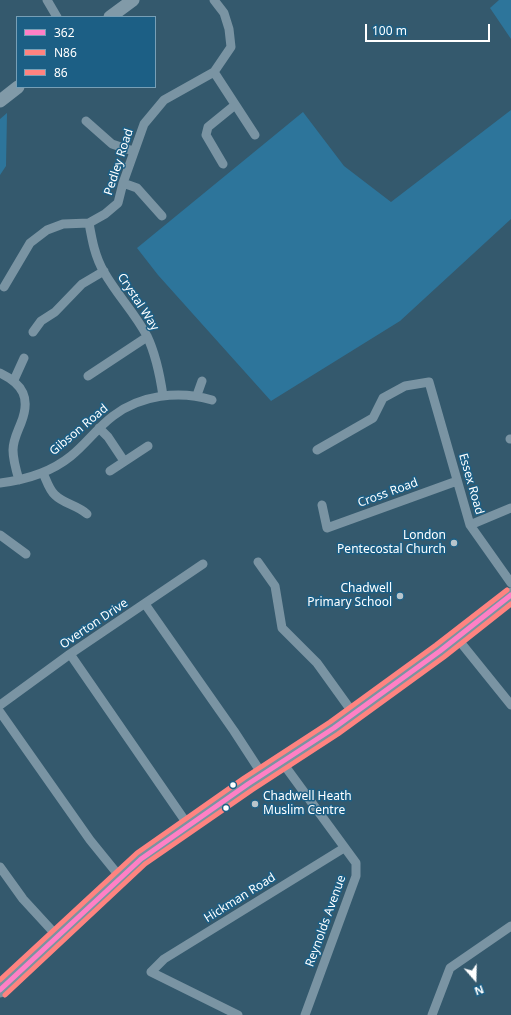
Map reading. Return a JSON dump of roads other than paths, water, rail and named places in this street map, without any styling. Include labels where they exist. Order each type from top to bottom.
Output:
[{"type":"main road","points":[[0,990],[141,859],[262,774],[353,713],[457,638],[511,595]]},
{"type":"street","points":[[47,0],[56,16]]},
{"type":"street","points":[[111,16],[133,0]]},
{"type":"street","name":"Pedley Road","points":[[4,287],[30,243],[47,230],[63,224],[89,223],[105,214],[118,203],[133,151],[144,124],[164,100],[214,72],[231,48],[230,29],[224,13],[214,0]]},
{"type":"street","points":[[214,72],[255,135]]},
{"type":"street","points":[[0,101],[17,88]]},
{"type":"street","points":[[223,164],[206,135],[208,126],[235,105]]},
{"type":"street","points":[[86,121],[112,144],[133,151]]},
{"type":"street","points":[[123,183],[137,188],[162,216]]},
{"type":"street","name":"Crystal Way","points":[[89,223],[93,246],[104,271],[147,336],[158,368],[163,396]]},
{"type":"street","points":[[33,332],[41,322],[55,312],[82,284],[104,271]]},
{"type":"street","points":[[88,376],[147,336]]},
{"type":"street","points":[[14,380],[24,358]]},
{"type":"street","points":[[0,373],[14,380],[20,387],[25,398],[26,409],[13,449],[18,480]]},
{"type":"street","points":[[197,395],[202,381]]},
{"type":"street","name":"Essex Road","points":[[317,450],[373,418],[383,398],[405,386],[429,382],[470,525],[511,583]]},
{"type":"street","name":"Gibson Road","points":[[0,483],[18,480],[43,472],[71,456],[114,415],[131,406],[163,396],[197,395],[212,400]]},
{"type":"street","points":[[99,428],[108,437],[124,461]]},
{"type":"street","points":[[110,471],[148,446]]},
{"type":"street","points":[[43,472],[53,494],[63,501],[77,506],[86,514]]},
{"type":"street","name":"Cross Road","points":[[322,505],[326,528],[457,481]]},
{"type":"street","points":[[470,525],[511,508]]},
{"type":"street","points":[[0,535],[26,554]]},
{"type":"street","points":[[258,562],[275,586],[282,628],[317,663],[353,713]]},
{"type":"street","name":"Overton Drive","points":[[0,705],[70,654],[203,564]]},
{"type":"street","points":[[145,604],[234,731],[262,774]]},
{"type":"street","points":[[457,638],[511,705]]},
{"type":"street","points":[[70,654],[188,825]]},
{"type":"street","points":[[0,712],[90,840],[120,877]]},
{"type":"street","name":"Reynolds Avenue","points":[[282,762],[344,848],[356,862],[356,876],[305,1015]]},
{"type":"street","name":"Hickman Road","points":[[238,1015],[151,972],[164,959],[344,848]]},
{"type":"street","points":[[0,867],[26,903],[57,936]]},
{"type":"street","points":[[432,1015],[450,968],[511,926]]},
{"type":"place","name":"London Pentecostal Church","points":[[454,543]]},
{"type":"place","name":"Chadwell Primary School","points":[[400,596]]},
{"type":"place","name":"Chadwell Heath Muslim Centre","points":[[255,804]]}]
